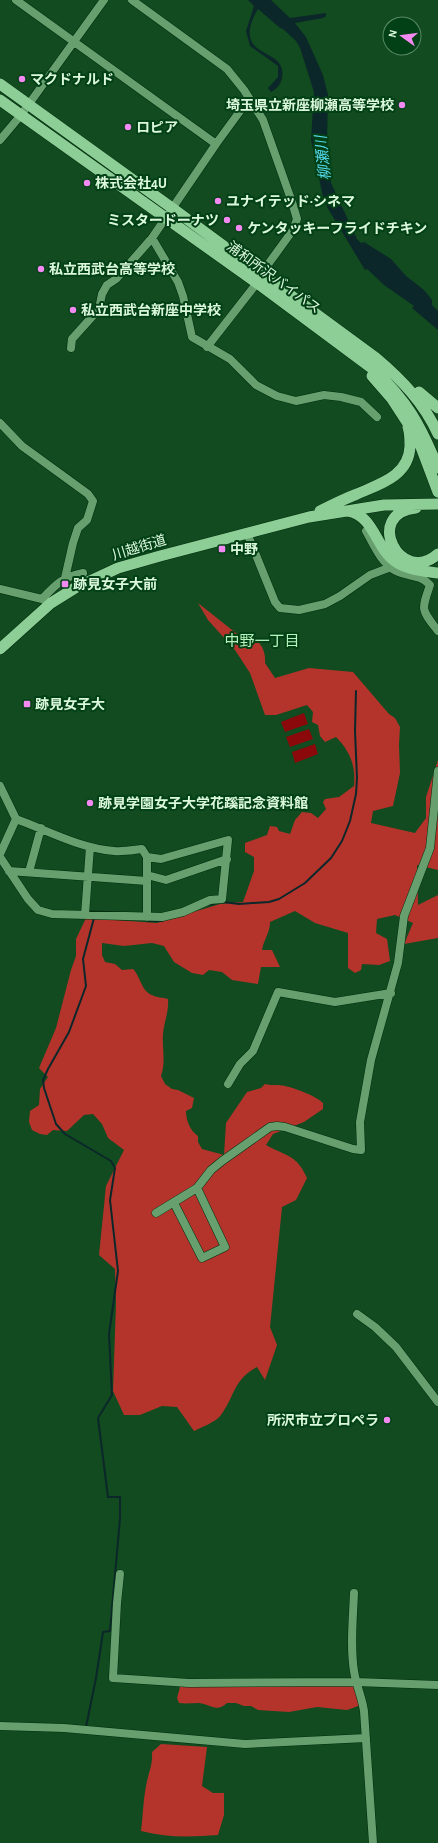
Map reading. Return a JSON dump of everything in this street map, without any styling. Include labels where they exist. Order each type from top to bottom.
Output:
[{"type":"highway","name":"浦和所沢バイパス","points":[[0,84],[259,278],[389,383],[407,405],[427,439],[438,468]]},
{"type":"highway","name":"浦和所沢バイパス","points":[[0,100],[169,212]]},
{"type":"highway","name":"浦和所沢バイパス","points":[[259,278],[335,327],[376,358],[400,379],[425,409],[437,430]]},
{"type":"highway","points":[[335,327],[382,357],[438,408]]},
{"type":"highway","points":[[350,350],[392,399],[418,438],[438,492]]},
{"type":"highway","points":[[312,515],[380,485],[399,473],[405,465],[410,452],[410,436],[404,418]]},
{"type":"highway","points":[[437,430],[433,444],[438,460]]},
{"type":"highway","name":"川越街道","points":[[312,515],[384,505],[431,505],[438,500]]},
{"type":"highway","name":"川越街道","points":[[0,649],[47,601],[130,564],[312,515],[367,503],[431,505]]},
{"type":"highway","points":[[431,505],[405,510],[394,518],[389,533],[391,544],[396,553],[405,559],[425,561],[434,558],[438,554]]},
{"type":"highway","points":[[344,511],[353,512],[366,519],[381,545],[396,562],[418,570],[438,573]]},
{"type":"street","points":[[16,0],[216,144]]},
{"type":"street","points":[[0,140],[21,115],[104,0]]},
{"type":"street","points":[[132,0],[227,68],[250,100],[265,126],[292,202],[296,219],[293,230],[207,347]]},
{"type":"street","points":[[71,348],[72,339],[100,309],[102,294],[107,286],[116,279],[152,238],[216,144],[243,107],[250,100]]},
{"type":"street","points":[[152,238],[178,282],[183,296],[192,337],[230,359],[256,385],[277,396],[296,401],[324,394],[340,397],[361,402],[377,417]]},
{"type":"street","points":[[0,423],[22,446],[88,494],[93,501],[87,520],[78,528],[67,577],[75,588]]},
{"type":"street","points":[[366,531],[380,555],[391,568],[424,579],[430,585],[423,606],[424,613],[438,631]]},
{"type":"street","points":[[247,533],[275,602],[280,608],[299,610],[326,604],[370,575],[391,568]]},
{"type":"street","points":[[0,589],[47,601],[58,582],[67,577],[83,573]]},
{"type":"street","points":[[156,1213],[197,1188],[211,1170],[270,1127],[277,1126],[361,1150],[360,1122],[371,1060],[391,993],[398,963],[408,904],[430,848],[438,771]]},
{"type":"street","points":[[0,786],[16,819],[41,828],[64,840],[90,847],[115,851],[142,849],[147,857],[147,917]]},
{"type":"street","points":[[16,819],[0,856],[28,899],[38,910],[52,914],[162,917],[183,912],[210,900],[222,899],[228,840],[161,859],[147,857]]},
{"type":"street","points":[[29,872],[41,828]]},
{"type":"street","points":[[85,915],[90,847]]},
{"type":"street","points":[[9,871],[88,877],[147,878],[166,880],[227,859]]},
{"type":"street","points":[[228,1084],[240,1064],[253,1051],[278,992],[335,1002],[391,993]]},
{"type":"street","points":[[174,1202],[202,1258],[225,1247],[197,1188]]},
{"type":"street","points":[[357,1314],[375,1327],[396,1347],[438,1402]]},
{"type":"street","points":[[120,1574],[113,1678],[188,1683],[356,1682],[438,1685]]},
{"type":"street","points":[[354,1593],[352,1637],[354,1672],[362,1697],[364,1711],[373,1843]]},
{"type":"street","points":[[0,1726],[64,1728],[245,1744],[366,1738]]},
{"type":"shaded area","points":[[198,603],[246,641],[253,635],[262,648],[265,655],[265,663],[275,678],[309,668],[353,672],[389,714],[395,718],[400,727],[400,773],[393,806],[373,811],[371,823],[415,833],[426,818],[426,797],[438,760],[438,870],[417,865],[418,905],[438,895],[438,938],[404,944],[413,923],[395,915],[377,919],[376,933],[387,939],[390,961],[379,965],[362,964],[361,970],[355,973],[348,968],[348,933],[315,923],[295,911],[270,922],[262,950],[272,950],[280,967],[261,967],[258,984],[232,980],[222,972],[209,970],[203,975],[192,973],[174,962],[164,946],[152,943],[124,946],[102,943],[102,955],[105,962],[115,964],[122,970],[133,969],[148,993],[156,997],[168,999],[168,1008],[163,1034],[164,1060],[161,1076],[165,1084],[172,1089],[178,1090],[194,1098],[192,1108],[186,1111],[186,1114],[189,1125],[198,1136],[198,1142],[202,1149],[224,1155],[226,1123],[247,1092],[261,1088],[265,1084],[282,1085],[311,1095],[323,1103],[323,1109],[304,1122],[273,1134],[266,1145],[295,1160],[307,1178],[296,1200],[282,1207],[270,1327],[277,1345],[265,1380],[257,1367],[249,1372],[243,1377],[235,1389],[226,1408],[219,1418],[194,1431],[177,1407],[162,1406],[140,1415],[124,1415],[113,1391],[116,1303],[115,1269],[99,1255],[106,1186],[124,1150],[108,1138],[102,1124],[93,1114],[84,1115],[67,1131],[53,1130],[47,1135],[40,1134],[32,1130],[29,1122],[30,1111],[39,1105],[40,1089],[48,1077],[39,1068],[56,1028],[76,956],[76,939],[86,918],[157,923],[220,904],[243,902],[254,871],[254,857],[245,852],[245,843],[267,835],[270,826],[277,827],[279,831],[290,834],[295,820],[302,812],[311,813],[318,818],[326,809],[323,802],[325,799],[339,797],[354,786],[353,765],[348,753],[336,737],[325,742],[320,736],[318,725],[312,722],[313,712],[307,705],[276,715],[265,715],[250,673],[235,650],[208,620]]},
{"type":"shaded area","points":[[304,713],[308,724],[285,732],[281,722]]},
{"type":"shaded area","points":[[309,729],[313,739],[290,747],[286,737]]},
{"type":"shaded area","points":[[315,744],[318,754],[295,763],[292,752]]},
{"type":"shaded area","points":[[339,1683],[355,1687],[361,1705],[347,1710],[317,1707],[289,1712],[258,1710],[251,1706],[244,1706],[236,1703],[227,1703],[216,1708],[199,1703],[179,1703],[177,1698],[180,1687],[192,1687],[197,1684]]},
{"type":"shaded area","points":[[161,1744],[207,1747],[202,1786],[213,1793],[224,1793],[224,1815],[218,1835],[160,1835],[141,1831],[145,1792],[151,1765],[152,1752]]},
{"type":"water","name":"柳瀬川","points":[[248,0],[271,0],[290,18],[326,13],[326,16],[323,18],[295,23],[306,37],[323,75],[328,95],[327,142],[331,183],[357,239],[361,243],[364,242],[391,259],[406,276],[424,290],[432,300],[432,305],[438,311],[438,330],[412,308],[414,306],[384,285],[367,269],[365,270],[327,207],[323,197],[311,140],[314,92],[300,48],[296,41],[258,9],[250,27],[251,41],[259,49],[278,61],[282,71],[281,82],[271,92],[268,88],[278,77],[278,66],[250,46],[246,31],[254,6]]},
{"type":"waterway","points":[[223,902],[239,904],[269,902],[279,899],[305,883],[331,858],[342,841],[350,821],[356,794],[356,691]]},
{"type":"waterway","points":[[207,905],[217,903]]},
{"type":"waterway","points":[[86,1727],[96,1678],[103,1632],[110,1631],[120,1519],[120,1497],[108,1497],[98,1418],[112,1395],[109,1334],[118,1271],[110,1200],[115,1168],[111,1161],[65,1134],[56,1124],[44,1088],[43,1080],[69,1032],[86,986],[83,959],[94,918]]},
{"type":"waterway","points":[[148,921],[162,921]]},
{"type":"place","name":"マクドナルド","points":[[22,79]]},
{"type":"place","name":"埼玉県立新座柳瀬高等学校","points":[[402,105]]},
{"type":"place","name":"ロピア","points":[[128,127]]},
{"type":"place","name":"株式会社4U","points":[[87,183]]},
{"type":"place","name":"ユナイテッド·シネマ","points":[[218,201]]},
{"type":"place","name":"ミスタードーナツ","points":[[227,220]]},
{"type":"place","name":"ケンタッキーフライドチキン","points":[[239,228]]},
{"type":"place","name":"私立西武台高等学校","points":[[41,269]]},
{"type":"place","name":"私立西武台新座中学校","points":[[73,310]]},
{"type":"place","name":"中野","points":[[222,549]]},
{"type":"place","name":"跡見女子大前","points":[[65,584]]},
{"type":"place","name":"跡見女子大","points":[[27,704]]},
{"type":"place","name":"跡見学園女子大学花蹊記念資料館","points":[[90,803]]},
{"type":"place","name":"所沢市立プロペラ","points":[[387,1420]]},
{"type":"district","name":"中野一丁目","points":[[262,641]]}]
